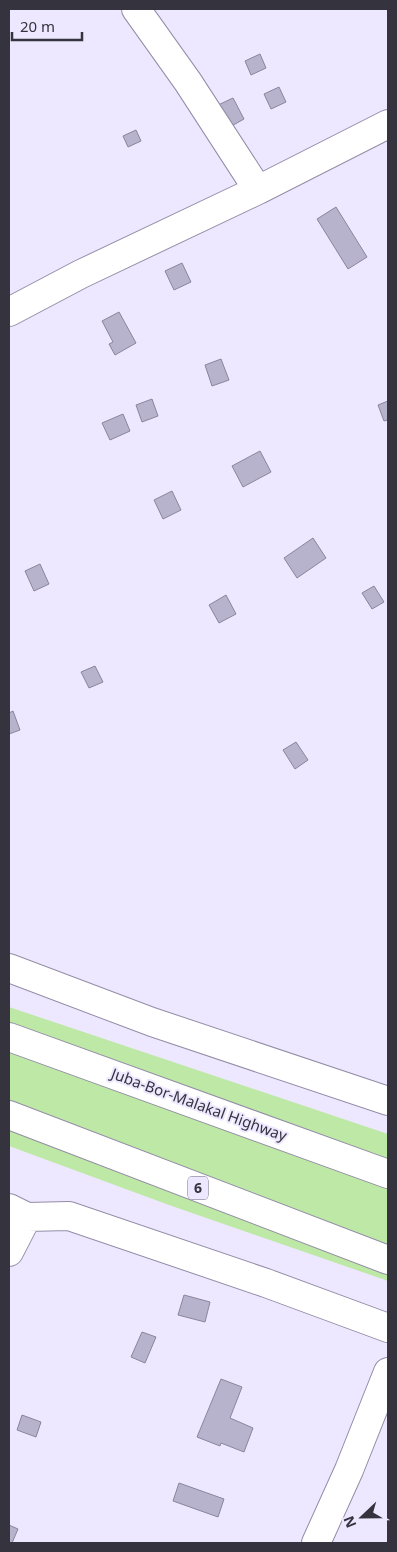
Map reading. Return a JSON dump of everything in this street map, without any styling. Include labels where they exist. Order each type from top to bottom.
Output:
[{"type":"main road","points":[[136,9],[188,82],[258,190]]},
{"type":"main road","points":[[9,312],[82,274],[258,190],[388,124]]},
{"type":"main road","points":[[9,968],[152,1022],[388,1101]]},
{"type":"main road","name":"Juba-Bor-Malakal Highway","points":[[9,1037],[388,1174]]},
{"type":"main road","name":"6","points":[[9,1115],[388,1260]]},
{"type":"main road","points":[[9,1252],[18,1213],[69,1216],[388,1328]]},
{"type":"main road","points":[[316,1543],[349,1470],[388,1372]]},
{"type":"green space","points":[[9,1007],[388,1134],[388,1281],[169,1205],[9,1146]]},
{"type":"building","points":[[260,54],[266,68],[251,75],[245,61]]},
{"type":"building","points":[[279,87],[286,102],[271,109],[264,94]]},
{"type":"building","points":[[233,98],[244,119],[228,128],[216,106]]},
{"type":"building","points":[[136,130],[141,141],[128,147],[123,136]]},
{"type":"building","points":[[336,207],[367,257],[348,269],[317,219]]},
{"type":"building","points":[[182,263],[191,282],[174,290],[165,271]]},
{"type":"building","points":[[119,312],[136,343],[115,355],[109,344],[113,342],[102,321]]},
{"type":"building","points":[[221,359],[229,380],[212,386],[205,365]]},
{"type":"building","points":[[152,399],[158,416],[142,422],[136,405]]},
{"type":"building","points":[[388,401],[388,420],[384,421],[378,405]]},
{"type":"building","points":[[123,414],[130,431],[110,440],[102,423]]},
{"type":"building","points":[[260,451],[271,472],[243,487],[232,466]]},
{"type":"building","points":[[172,491],[181,510],[163,519],[154,500]]},
{"type":"building","points":[[313,538],[326,558],[297,578],[284,558]]},
{"type":"building","points":[[40,564],[49,584],[34,591],[25,571]]},
{"type":"building","points":[[374,586],[384,602],[372,609],[362,593]]},
{"type":"building","points":[[226,595],[236,614],[219,623],[209,605]]},
{"type":"building","points":[[95,666],[103,682],[89,688],[81,672]]},
{"type":"building","points":[[13,711],[20,730],[9,734],[9,713]]},
{"type":"building","points":[[296,742],[308,760],[295,769],[283,750]]},
{"type":"building","points":[[184,1295],[210,1302],[205,1322],[178,1315]]},
{"type":"building","points":[[142,1332],[156,1337],[145,1363],[131,1357]]},
{"type":"building","points":[[221,1379],[242,1387],[230,1418],[253,1428],[244,1452],[221,1443],[220,1446],[197,1437]]},
{"type":"building","points":[[22,1415],[41,1422],[36,1437],[17,1430]]},
{"type":"building","points":[[179,1483],[224,1499],[218,1517],[173,1501]]},
{"type":"building","points":[[9,1525],[18,1529],[12,1543],[9,1543]]}]
